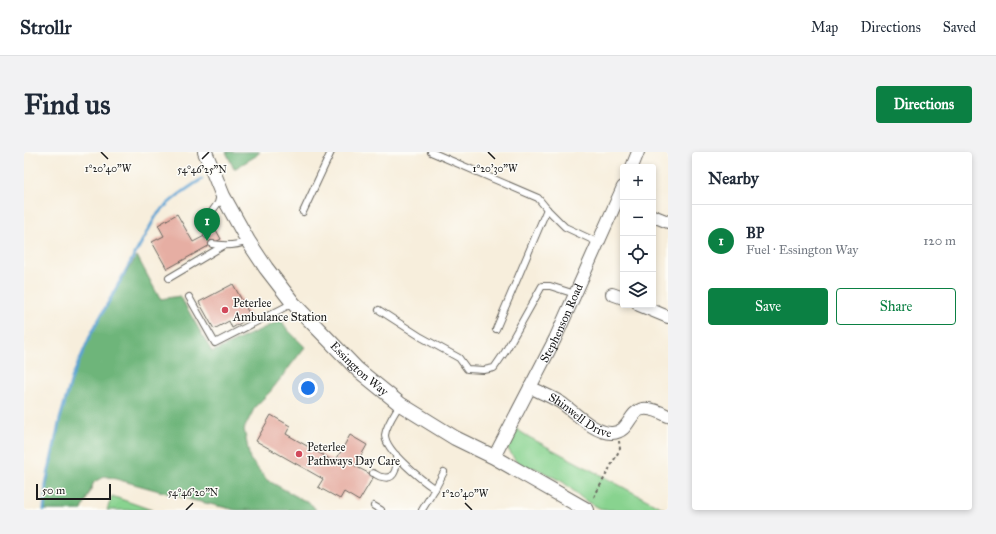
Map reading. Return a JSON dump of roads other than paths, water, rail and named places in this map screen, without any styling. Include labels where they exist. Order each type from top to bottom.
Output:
[{"type":"street","name":"Essington Way","points":[[205,152],[220,190],[248,241],[266,268],[293,303],[358,370],[400,404],[455,438],[494,457],[582,509]]},
{"type":"street","points":[[633,164],[638,152]]},
{"type":"street","name":"Stephenson Road","points":[[494,457],[576,294],[599,242],[620,203]]},
{"type":"street","points":[[656,217],[668,222]]},
{"type":"street","points":[[646,308],[668,318]]},
{"type":"street","name":"Shinwell Drive","points":[[530,387],[562,404],[589,424],[605,432],[617,432],[626,425],[633,414],[640,410],[648,408],[657,410],[668,416]]},
{"type":"lane","points":[[303,212],[331,152]]},
{"type":"lane","points":[[431,152],[538,198],[547,210],[565,227],[599,242]]},
{"type":"lane","points":[[207,235],[205,221],[218,203],[220,190]]},
{"type":"lane","points":[[496,329],[547,210]]},
{"type":"lane","points":[[212,244],[223,246],[242,244],[248,241]]},
{"type":"lane","points":[[169,278],[223,246]]},
{"type":"lane","points":[[379,310],[421,337],[459,358],[467,369],[484,370],[494,368],[505,352],[542,286],[550,286],[576,294]]},
{"type":"lane","points":[[189,297],[215,343],[293,303]]},
{"type":"lane","points":[[400,404],[385,435],[389,447],[418,477],[435,489]]},
{"type":"lane","points":[[373,473],[382,477],[388,477],[394,474],[397,463],[396,454]]},
{"type":"lane","points":[[422,510],[444,472]]},
{"type":"lane","points":[[374,506],[381,510]]},
{"type":"waterway","points":[[44,510],[46,484],[60,419],[72,378],[91,334],[156,216],[172,200],[202,179]]},
{"type":"place","name":"BP","points":[[207,241]]},
{"type":"place","name":"Peterlee Ambulance Station","points":[[225,310]]},
{"type":"place","name":"Peterlee Pathways Day Care","points":[[299,454]]}]
